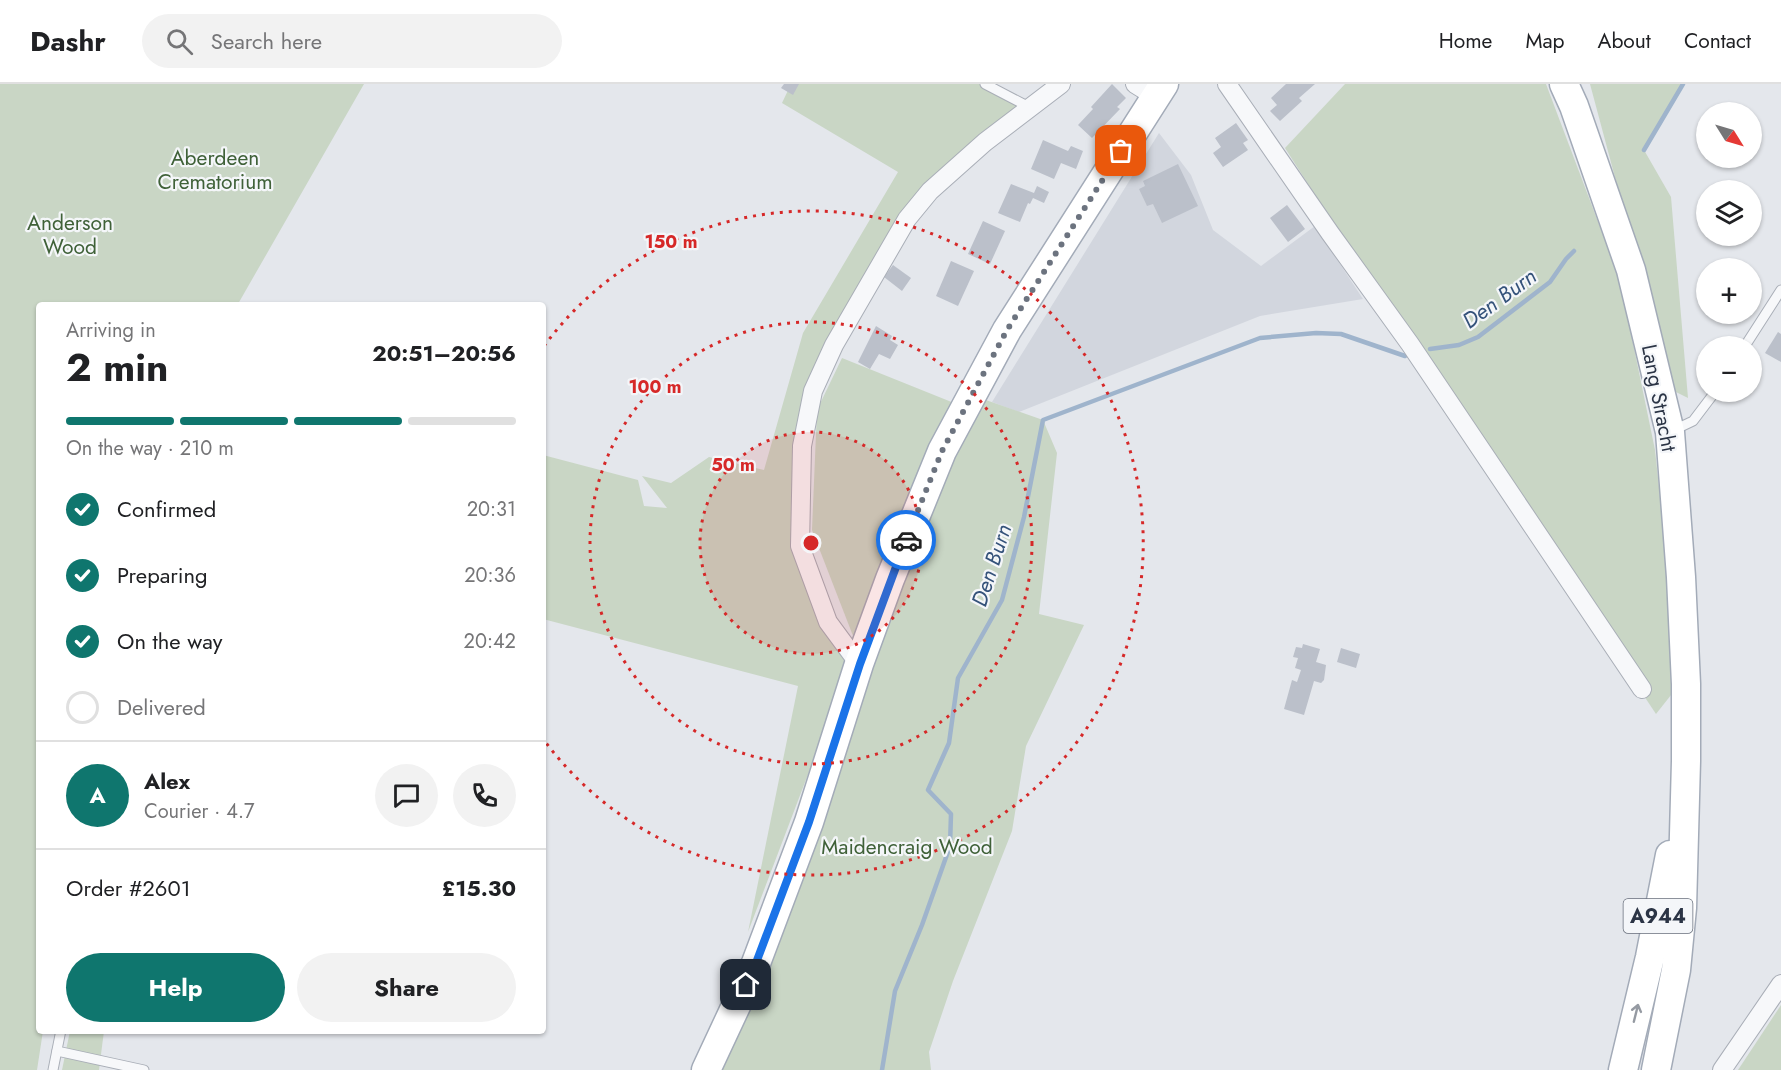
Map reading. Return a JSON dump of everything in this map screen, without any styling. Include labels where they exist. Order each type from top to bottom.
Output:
[{"type":"main road","name":"Lang Stracht","points":[[1564,84],[1574,106],[1631,270],[1670,432],[1686,684],[1686,761],[1682,908],[1676,970],[1656,1070]]},
{"type":"main road","points":[[706,1070],[756,963],[809,822],[890,579],[942,451],[1007,330],[1152,88]]},
{"type":"main road","name":"Lang Stracht","points":[[1623,1070],[1652,946],[1686,761]]},
{"type":"street","points":[[860,664],[828,622],[800,546],[802,446],[813,391],[834,345],[907,219],[930,191],[985,142],[1061,84]]},
{"type":"street","points":[[1227,84],[1410,344],[1642,689]]},
{"type":"street","points":[[1722,1070],[1781,984]]},
{"type":"lane","points":[[985,84],[1031,108]]},
{"type":"lane","points":[[1751,336],[1781,290]]},
{"type":"lane","points":[[1670,432],[1693,421],[1707,402]]},
{"type":"lane","points":[[53,1070],[61,1034]]},
{"type":"lane","points":[[57,1051],[144,1070]]},
{"type":"shaded area","points":[[1159,133],[1191,175],[1213,230],[1261,266],[1315,226],[1363,299],[1260,316],[1019,412],[992,402]]},
{"type":"green space","points":[[0,84],[364,84],[239,302],[36,302],[36,1034],[43,1034],[37,1070],[0,1070]]},
{"type":"green space","points":[[791,84],[985,84],[1031,108],[930,191],[813,391],[799,541],[853,656],[748,932],[798,686],[546,620],[546,456],[638,480],[644,506],[667,508],[642,476],[671,483],[709,457],[764,470],[803,333],[898,172],[782,103]]},
{"type":"green space","points":[[1345,84],[1546,84],[1620,280],[1655,450],[1671,599],[1675,690],[1656,714],[1410,344],[1285,148]]},
{"type":"green space","points":[[1590,84],[1683,84],[1644,150],[1671,197],[1688,398],[1672,390]]},
{"type":"green space","points":[[842,358],[954,403],[855,641],[812,530],[817,410]]},
{"type":"green space","name":"Maidencraig Wood","points":[[983,399],[1043,420],[1057,453],[1039,614],[1084,625],[1026,746],[1012,831],[953,981],[929,1052],[931,1070],[721,1070],[754,1002],[802,875],[880,640],[945,476]]},
{"type":"green space","points":[[1781,1005],[1781,1070],[1738,1070]]},
{"type":"green space","points":[[69,1034],[104,1034],[99,1070],[62,1070]]},
{"type":"building","points":[[784,84],[799,84],[793,95],[781,88]]},
{"type":"building","points":[[1112,84],[1126,98],[1117,107],[1120,109],[1092,138],[1078,125]]},
{"type":"building","points":[[1286,84],[1315,84],[1299,98],[1302,101],[1280,121],[1270,111],[1277,105],[1271,98]]},
{"type":"building","points":[[1236,123],[1248,140],[1243,143],[1248,150],[1223,167],[1213,153],[1221,147],[1215,138]]},
{"type":"building","points":[[1043,140],[1068,151],[1071,146],[1083,151],[1076,169],[1061,163],[1054,179],[1031,169]]},
{"type":"building","points":[[1178,164],[1198,206],[1162,223],[1153,204],[1147,206],[1139,189],[1145,186],[1143,181]]},
{"type":"building","points":[[1011,184],[1034,193],[1037,186],[1049,192],[1044,203],[1033,198],[1030,204],[1028,203],[1020,222],[998,213]]},
{"type":"building","points":[[1287,205],[1305,229],[1288,242],[1270,218]]},
{"type":"building","points":[[983,221],[1005,231],[990,264],[968,254]]},
{"type":"building","points":[[951,261],[974,271],[958,306],[936,296]]},
{"type":"building","points":[[893,265],[911,278],[902,291],[884,277]]},
{"type":"building","points":[[876,326],[892,336],[890,340],[898,345],[890,359],[879,354],[870,369],[858,362]]},
{"type":"building","points":[[1778,332],[1781,334],[1781,362],[1765,353]]},
{"type":"building","points":[[1303,644],[1320,649],[1316,662],[1326,665],[1324,680],[1321,683],[1314,681],[1304,715],[1284,709],[1292,680],[1297,682],[1301,670],[1295,668],[1298,658],[1293,657],[1296,647],[1302,648]]},
{"type":"building","points":[[1341,648],[1360,654],[1356,668],[1337,662]]},
{"type":"waterway","name":"Den Burn","points":[[1644,150],[1683,84]]},
{"type":"waterway","name":"Den Burn","points":[[1430,349],[1459,345],[1478,337],[1550,282],[1574,251]]},
{"type":"waterway","name":"Den Burn","points":[[882,1070],[895,991],[922,925],[950,846],[951,814],[928,790],[949,743],[958,678],[1002,600],[1024,517],[1043,420],[1260,338],[1316,333],[1341,334],[1405,356]]},
{"type":"way so far","points":[[906,540],[942,451],[1007,330],[1121,151]]},
{"type":"route","points":[[746,985],[809,822],[860,664],[906,540]]},
{"type":"park label","name":"Aberdeen Crematorium","points":[[215,170]]},
{"type":"park label","name":"Anderson Wood","points":[[70,235]]}]
